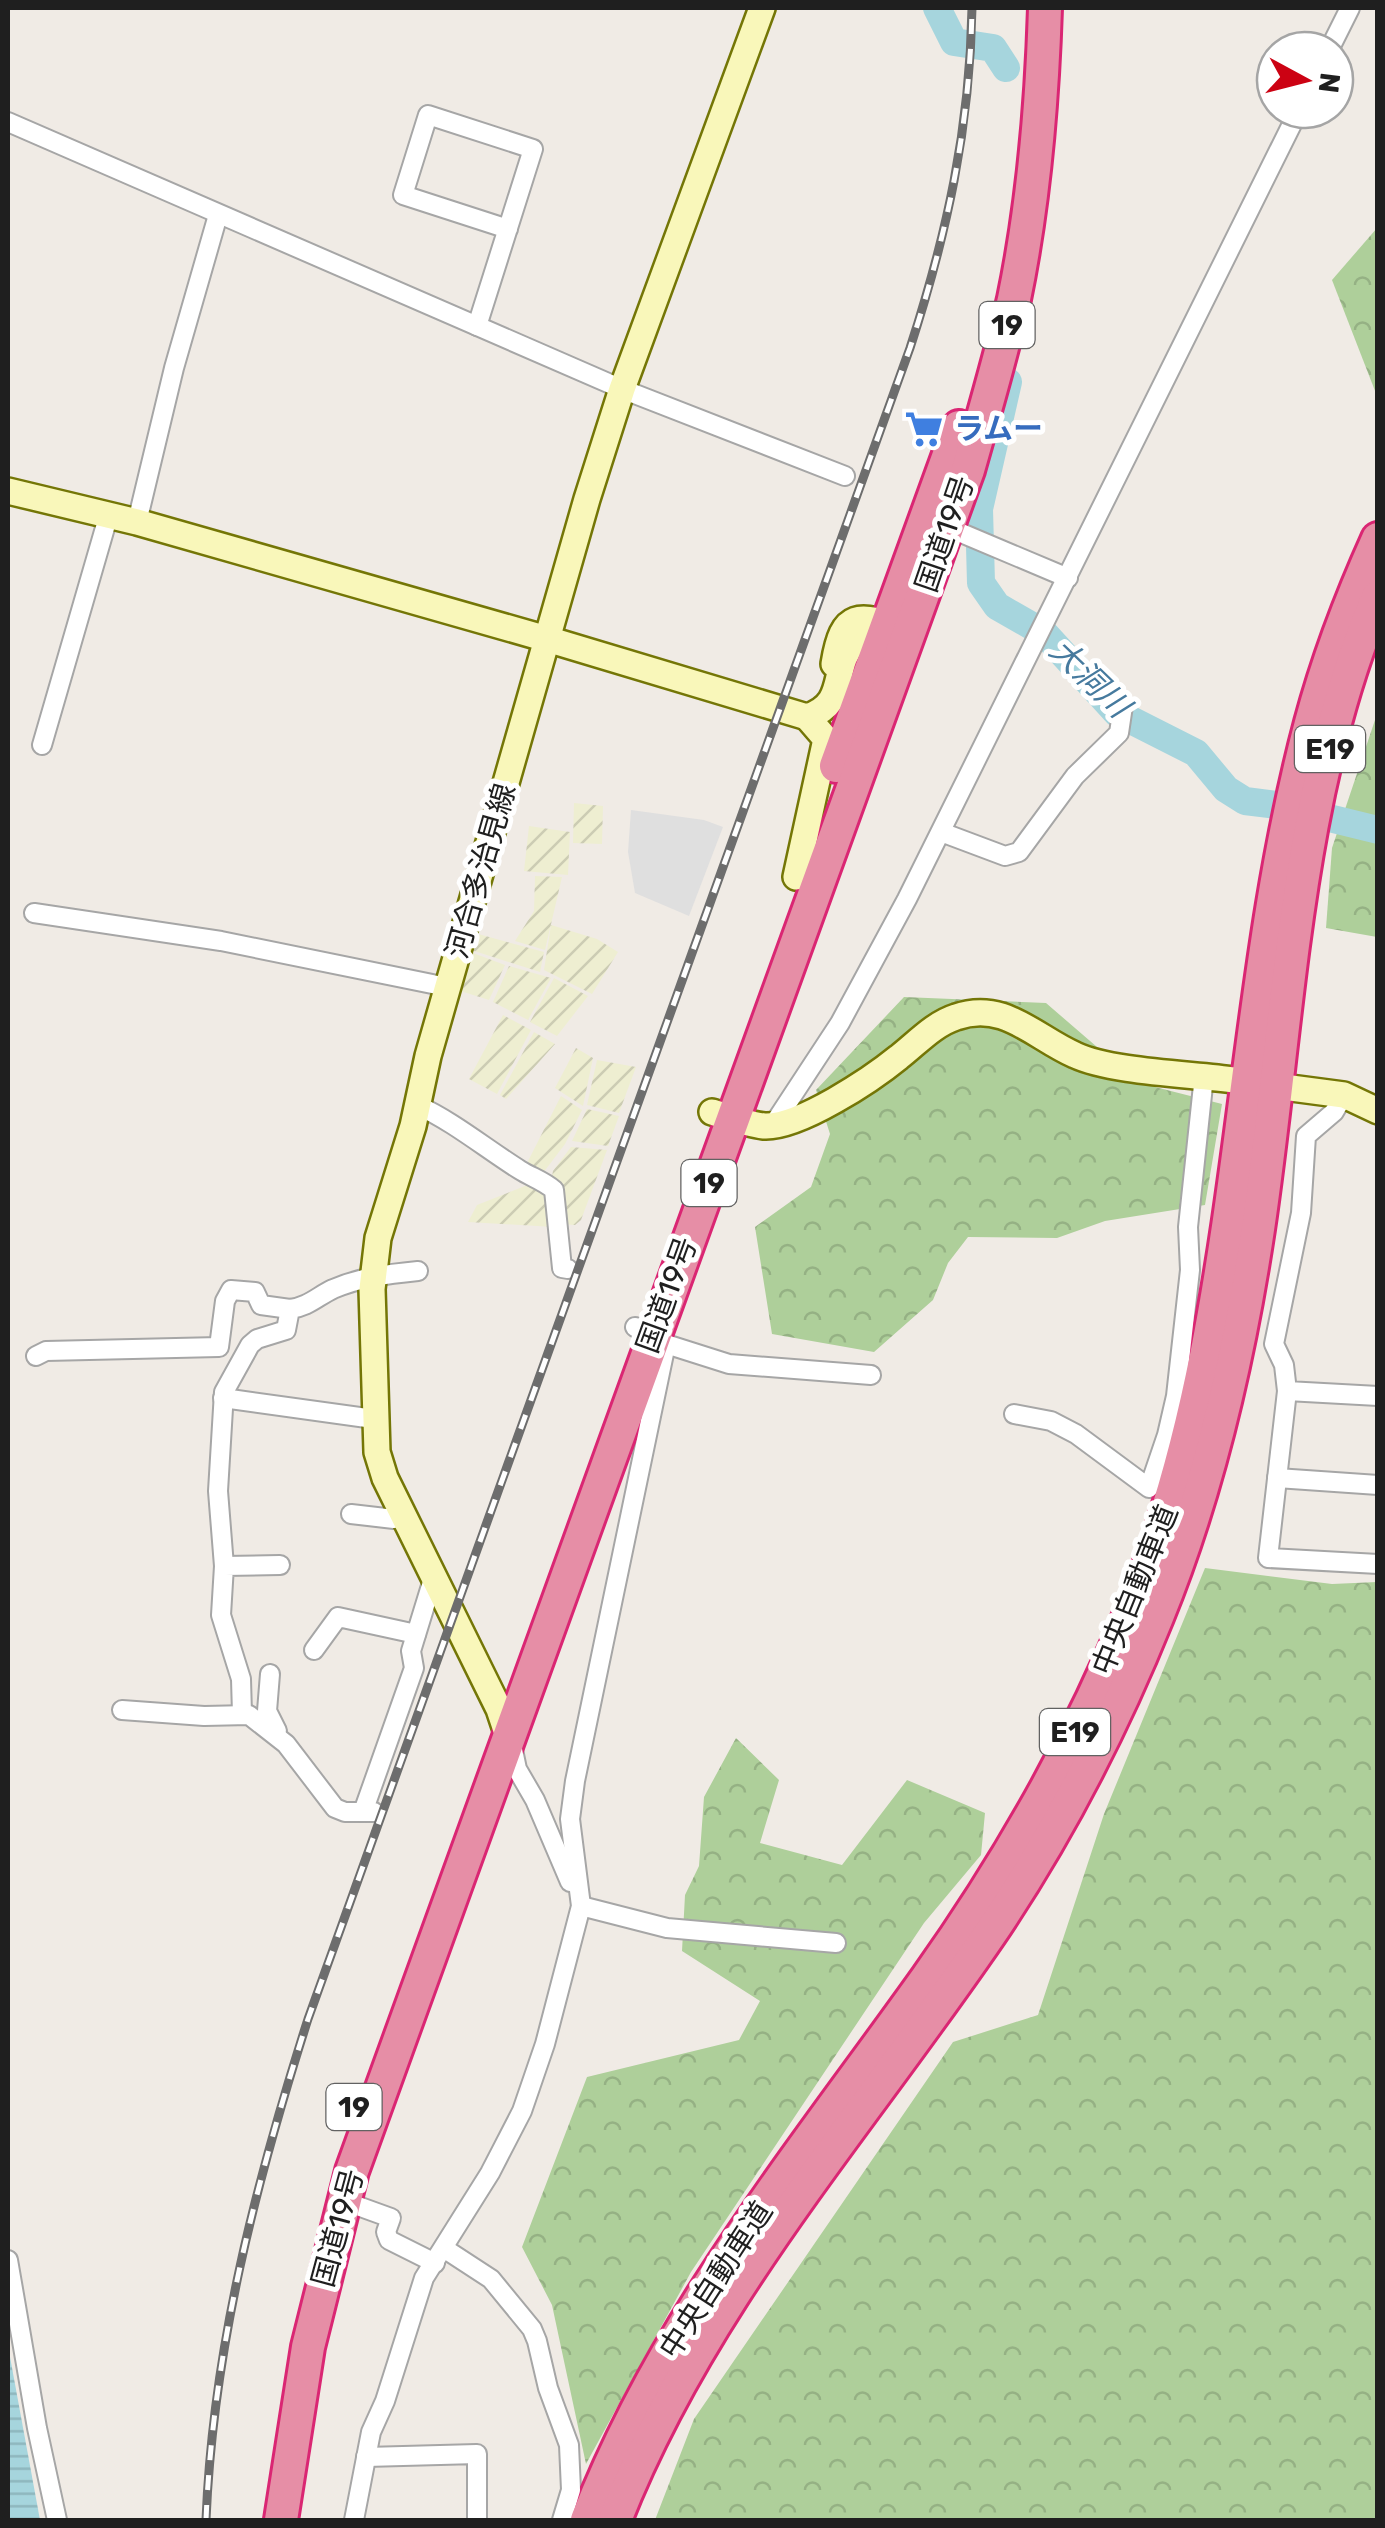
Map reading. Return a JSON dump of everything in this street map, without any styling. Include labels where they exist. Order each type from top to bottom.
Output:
[{"type":"highway","name":"国道19号","points":[[722,1115],[893,631],[962,417],[994,300],[1018,150],[1024,8]]},
{"type":"highway","name":"国道19号","points":[[262,2520],[278,2402],[297,2305],[324,2200],[381,2031],[651,1336],[796,877],[893,631],[959,532],[968,470],[1014,300],[1036,166],[1045,8]]},
{"type":"highway","name":"中央自動車道","points":[[587,2520],[648,2387],[703,2292],[929,1976],[1013,1845],[1089,1706],[1133,1608],[1166,1520],[1210,1352],[1262,980],[1299,835],[1322,781],[1343,658],[1378,539]]},
{"type":"highway","name":"中央自動車道","points":[[1343,658],[1378,597]]},
{"type":"highway","name":"中央自動車道","points":[[614,2520],[671,2400],[731,2300],[996,1925],[1037,1859],[1074,1796],[1157,1618],[1190,1532],[1230,1382],[1258,1227],[1299,835]]},
{"type":"highway","name":"国道19号","points":[[281,2520],[308,2347],[344,2201],[503,1722]]},
{"type":"street","name":"河合多治見線","points":[[503,1722],[381,1465],[374,1419],[374,1276],[378,1238],[586,499],[622,389],[762,8]]},
{"type":"street","points":[[477,326],[533,149],[428,115],[403,195],[508,228]]},
{"type":"street","points":[[8,122],[622,389],[845,476]]},
{"type":"street","points":[[773,1125],[840,1022],[941,832],[1289,130]]},
{"type":"street","points":[[137,522],[174,368],[218,215]]},
{"type":"street","points":[[8,491],[109,514],[807,718],[826,739],[826,750],[813,788],[796,877]]},
{"type":"street","points":[[42,745],[109,514]]},
{"type":"street","points":[[959,532],[1068,578]]},
{"type":"street","points":[[781,708],[812,705],[820,700],[833,670],[841,631],[848,621],[860,617],[893,631]]},
{"type":"street","points":[[807,718],[827,707],[836,694],[848,648],[856,640],[893,631]]},
{"type":"street","points":[[941,832],[1006,856],[1019,852],[1076,776],[1118,734],[1122,714]]},
{"type":"street","points":[[34,914],[221,941],[447,987]]},
{"type":"street","points":[[722,1115],[773,1125],[831,1104],[935,1028],[976,1012],[1020,1021],[1079,1058],[1234,1080]]},
{"type":"street","points":[[1014,1414],[1051,1421],[1076,1434],[1148,1488],[1176,1396],[1204,1076]]},
{"type":"street","points":[[1291,1088],[1344,1096],[1378,1111]]},
{"type":"street","points":[[1344,1096],[1334,1112],[1306,1136],[1298,1231],[1274,1344],[1284,1366],[1288,1391],[1268,1558],[1378,1564]]},
{"type":"street","points":[[417,1105],[554,1190],[562,1268],[568,1269]]},
{"type":"street","points":[[36,1356],[46,1351],[219,1347],[224,1300],[231,1290],[255,1292],[262,1305],[301,1308],[328,1291],[374,1276],[418,1271]]},
{"type":"street","points":[[242,1714],[241,1680],[221,1616],[224,1566],[218,1490],[223,1398],[250,1346],[257,1339],[286,1330],[290,1309]]},
{"type":"street","points":[[354,2520],[371,2432],[385,2402],[424,2278],[522,2111],[545,2044],[581,1906],[571,1835],[574,1781],[651,1336],[728,1364],[871,1375]]},
{"type":"street","points":[[1288,1391],[1378,1396]]},
{"type":"street","points":[[223,1398],[374,1419]]},
{"type":"street","points":[[1277,1478],[1378,1484]]},
{"type":"street","points":[[350,1514],[394,1519],[404,1516]]},
{"type":"street","points":[[224,1566],[280,1565]]},
{"type":"street","points":[[122,1710],[204,1716],[242,1714],[260,1721],[280,1738],[335,1808],[368,1812],[414,1668],[411,1651],[434,1576]]},
{"type":"street","points":[[314,1650],[338,1617],[416,1634]]},
{"type":"street","points":[[270,1674],[267,1711],[280,1738]]},
{"type":"street","points":[[503,1722],[517,1769],[535,1800],[581,1906]]},
{"type":"street","points":[[581,1906],[667,1928],[836,1943]]},
{"type":"street","points":[[344,2201],[391,2218],[386,2232],[389,2240],[440,2256],[491,2279],[532,2328],[548,2388],[570,2445],[571,2490],[562,2520]]},
{"type":"street","points":[[8,2260],[33,2410],[57,2520]]},
{"type":"street","points":[[366,2457],[477,2454],[478,2520]]},
{"type":"green space","points":[[1377,228],[1377,396],[1332,280]]},
{"type":"green space","points":[[1377,714],[1377,937],[1326,928],[1332,848]]},
{"type":"green space","points":[[574,803],[603,806],[602,844],[573,843]]},
{"type":"green space","points":[[529,826],[570,832],[568,875],[524,871]]},
{"type":"green space","points":[[535,876],[562,877],[545,950],[515,941],[534,911]]},
{"type":"green space","points":[[551,925],[597,939],[618,952],[592,994],[544,970]]},
{"type":"green space","points":[[471,932],[544,952],[540,972],[465,948]]},
{"type":"green space","points":[[465,950],[505,965],[489,1000],[454,989]]},
{"type":"green space","points":[[509,966],[551,978],[528,1020],[493,1002]]},
{"type":"green space","points":[[554,978],[588,996],[557,1036],[530,1022]]},
{"type":"green space","points":[[904,997],[1046,1003],[1097,1047],[1155,1087],[1222,1104],[1205,1205],[1105,1221],[1057,1238],[968,1237],[948,1263],[933,1300],[874,1352],[772,1334],[755,1227],[811,1187],[830,1134],[816,1090]]},
{"type":"green space","points":[[503,1015],[531,1030],[497,1094],[469,1079]]},
{"type":"green space","points":[[534,1032],[555,1044],[506,1099],[500,1095]]},
{"type":"green space","points":[[576,1048],[593,1058],[583,1106],[555,1088]]},
{"type":"green space","points":[[597,1060],[636,1067],[619,1113],[587,1105]]},
{"type":"green space","points":[[561,1096],[582,1110],[565,1144],[540,1177],[524,1169]]},
{"type":"green space","points":[[587,1109],[619,1116],[608,1146],[572,1141]]},
{"type":"green space","points":[[571,1147],[607,1150],[581,1220],[575,1225],[560,1224],[551,1182],[553,1171]]},
{"type":"green space","points":[[535,1182],[548,1188],[554,1227],[468,1222],[477,1205]]},
{"type":"green space","points":[[1205,1568],[1332,1584],[1377,1582],[1377,2520],[655,2520],[694,2419],[953,2042],[1038,2015],[1104,1814]]},
{"type":"green space","points":[[736,1738],[779,1780],[760,1843],[842,1865],[907,1780],[985,1813],[981,1855],[924,1923],[691,2272],[586,2464],[552,2305],[522,2247],[587,2077],[739,2040],[760,2001],[682,1951],[685,1895],[699,1866],[704,1797]]},
{"type":"shaded area","points":[[631,810],[704,820],[723,827],[689,916],[635,893],[628,852]]},
{"type":"water","points":[[8,2346],[40,2520],[8,2520]]},
{"type":"waterway","name":"大洞川","points":[[937,8],[954,42],[993,48],[1006,68]]},
{"type":"waterway","name":"大洞川","points":[[1008,382],[979,509],[981,583],[997,606],[1044,633],[1117,713],[1196,753],[1226,789],[1245,801],[1378,830]]},
{"type":"railway","points":[[206,2520],[210,2456],[228,2329],[255,2204],[289,2080],[910,348],[954,180],[967,96],[972,8]]},
{"type":"place","name":"ラムー","points":[[924,429]]}]
